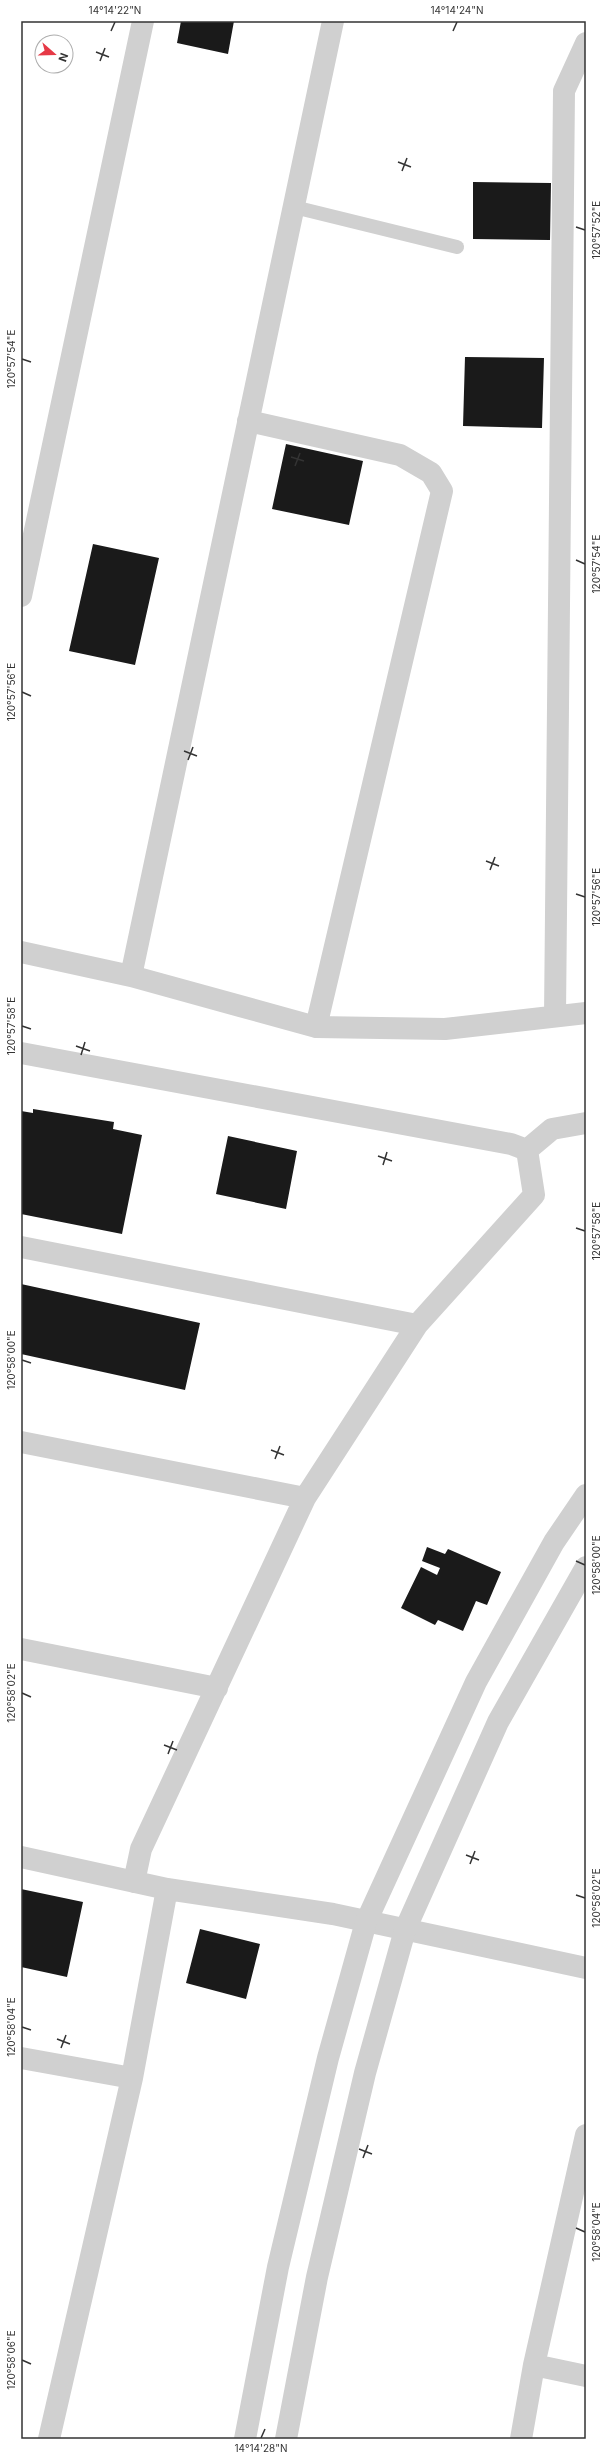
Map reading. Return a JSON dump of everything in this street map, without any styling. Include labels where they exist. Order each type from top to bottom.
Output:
[{"type":"street","points":[[21,596],[143,21]]},
{"type":"street","points":[[131,976],[333,21]]},
{"type":"street","points":[[555,1016],[564,91],[586,43]]},
{"type":"street","points":[[248,421],[400,455],[431,473],[442,491],[316,1026]]},
{"type":"street","points":[[21,952],[131,976],[316,1026],[445,1029],[586,1013]]},
{"type":"street","points":[[21,1052],[511,1144],[527,1150]]},
{"type":"street","points":[[527,1150],[552,1129],[586,1123]]},
{"type":"street","points":[[134,1882],[141,1849],[305,1498],[417,1325],[534,1195],[527,1150]]},
{"type":"street","points":[[21,1246],[417,1325]]},
{"type":"street","points":[[21,1442],[305,1498]]},
{"type":"street","points":[[245,2439],[278,2266],[328,2058],[366,1922],[476,1682],[554,1542],[586,1495]]},
{"type":"street","points":[[286,2439],[317,2277],[365,2072],[405,1930],[498,1722],[586,1567]]},
{"type":"street","points":[[21,1649],[217,1688]]},
{"type":"street","points":[[21,1857],[167,1889],[333,1914],[586,1968]]},
{"type":"street","points":[[49,2439],[132,2078],[167,1889]]},
{"type":"street","points":[[21,2058],[132,2078]]},
{"type":"street","points":[[521,2439],[534,2365],[582,2172],[586,2135]]},
{"type":"street","points":[[534,2365],[586,2376]]},
{"type":"lane","points":[[294,207],[457,247]]},
{"type":"building","points":[[181,21],[234,21],[228,54],[177,43]]},
{"type":"building","points":[[473,182],[551,183],[550,240],[473,239]]},
{"type":"building","points":[[465,357],[544,358],[542,428],[463,426]]},
{"type":"building","points":[[286,444],[363,461],[349,525],[272,509]]},
{"type":"building","points":[[93,544],[159,558],[135,665],[69,651]]},
{"type":"building","points":[[33,1109],[114,1122],[113,1129],[142,1135],[122,1234],[21,1214],[21,1111],[33,1113]]},
{"type":"building","points":[[228,1136],[297,1151],[286,1209],[216,1194]]},
{"type":"building","points":[[21,1284],[200,1323],[185,1390],[21,1354]]},
{"type":"building","points":[[427,1547],[445,1554],[448,1549],[501,1572],[487,1605],[476,1601],[463,1631],[438,1620],[435,1625],[401,1608],[421,1567],[437,1575],[440,1568],[422,1561]]},
{"type":"building","points":[[21,1889],[83,1902],[67,1977],[21,1967]]},
{"type":"building","points":[[200,1929],[260,1944],[246,1999],[186,1983]]}]
